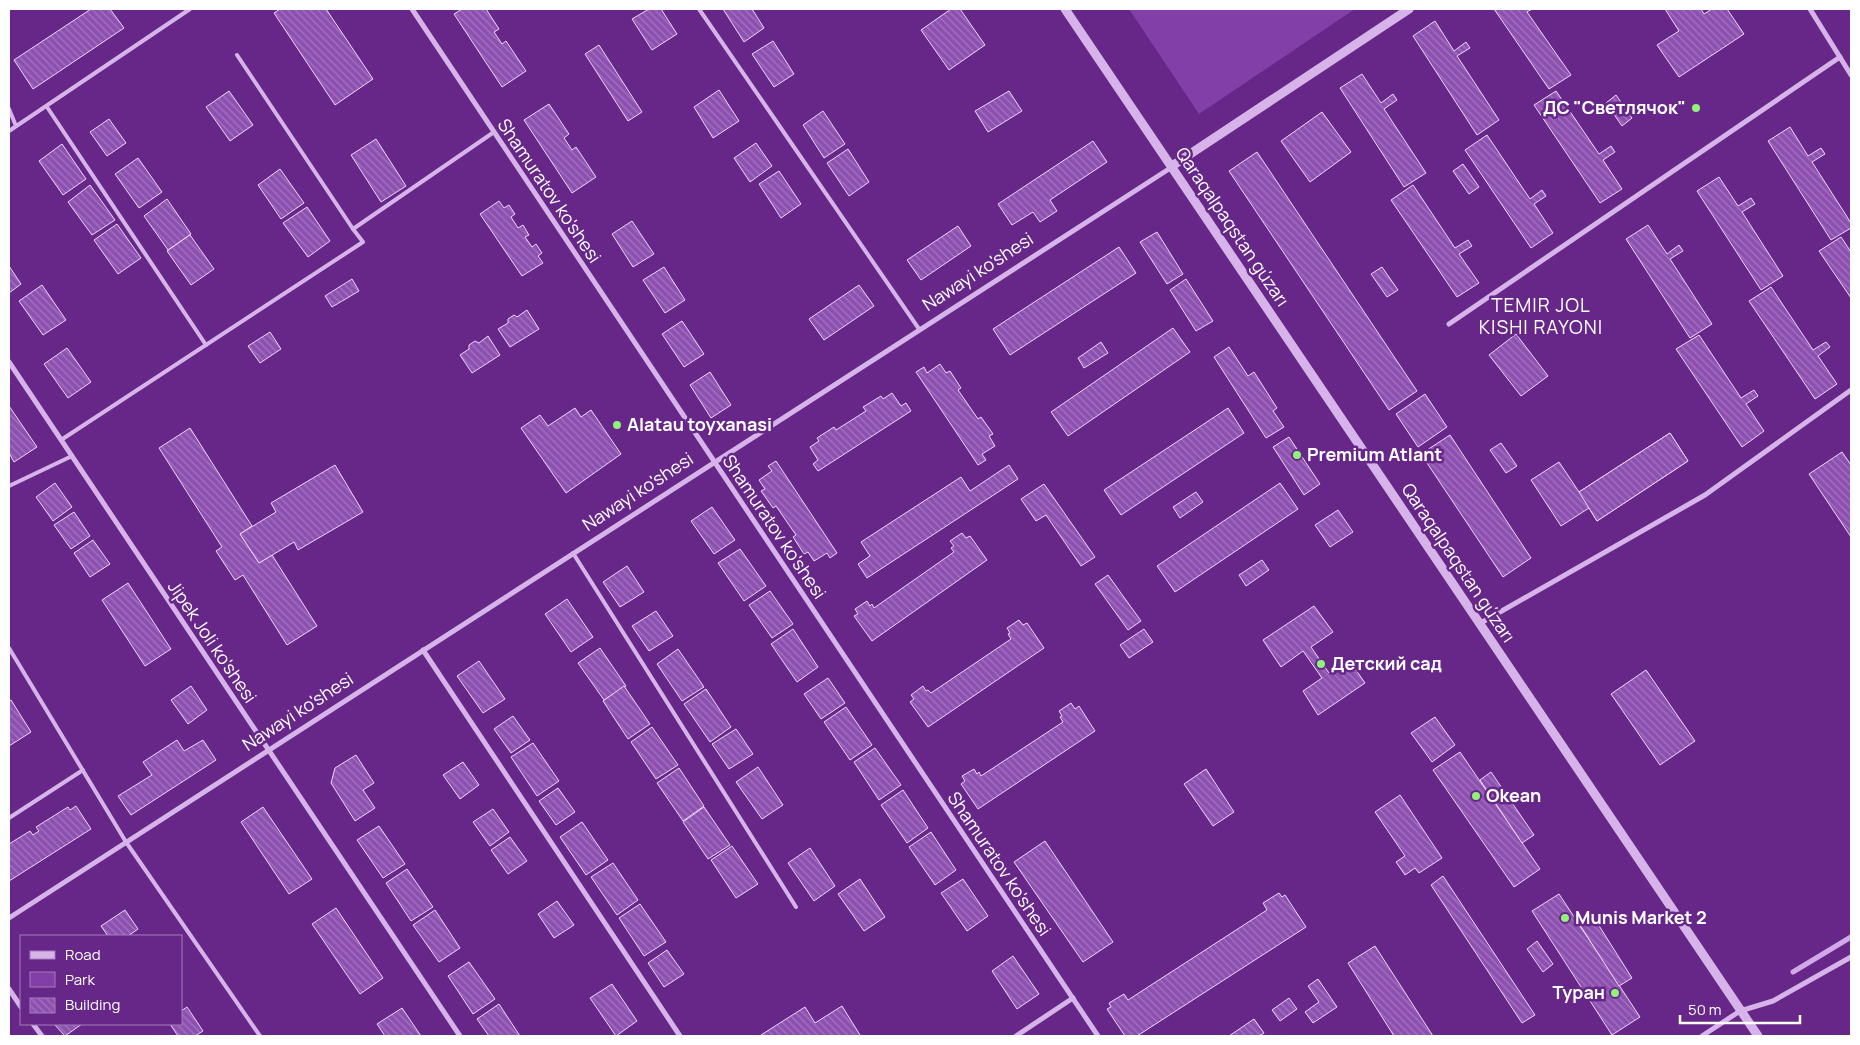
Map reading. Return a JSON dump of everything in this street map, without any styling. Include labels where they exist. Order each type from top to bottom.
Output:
[{"type":"street","name":"Shamuratov ko'shesi","points":[[412,9],[1098,1036]]},
{"type":"street","name":"Qaraqalpaqstan gúzarı","points":[[1065,9],[1758,1036]]},
{"type":"street","name":"Nawayi ko'shesi","points":[[9,918],[1172,166],[1409,9]]},
{"type":"street","points":[[1810,9],[1851,75]]},
{"type":"street","points":[[1449,324],[1840,56]]},
{"type":"street","name":"Jipek Joli ko'shesi","points":[[9,362],[460,1036]]},
{"type":"street","points":[[1479,624],[1705,495],[1851,390]]},
{"type":"street","points":[[423,650],[680,1036]]},
{"type":"street","points":[[1702,1036],[1740,1011],[1772,1001],[1851,957]]},
{"type":"street","points":[[9,989],[20,1006]]},
{"type":"street","points":[[1016,1036],[1073,998]]},
{"type":"street","points":[[34,1025],[42,1036]]},
{"type":"lane","points":[[9,132],[190,9]]},
{"type":"lane","points":[[699,9],[919,329]]},
{"type":"lane","points":[[61,440],[362,242],[237,55]]},
{"type":"lane","points":[[47,107],[206,345]]},
{"type":"lane","points":[[9,109],[16,126]]},
{"type":"lane","points":[[352,228],[494,132]]},
{"type":"lane","points":[[9,486],[72,456]]},
{"type":"lane","points":[[573,553],[796,907]]},
{"type":"lane","points":[[9,648],[126,842],[260,1036]]},
{"type":"lane","points":[[9,818],[83,770]]},
{"type":"green space","points":[[1129,9],[1355,9],[1199,114]]},
{"type":"building","points":[[91,9],[110,9],[124,28],[33,89],[14,60]]},
{"type":"building","points":[[280,9],[326,9],[373,79],[335,105],[274,13]]},
{"type":"building","points":[[462,9],[486,9],[499,29],[494,32],[502,44],[506,41],[526,71],[502,87],[454,14]]},
{"type":"building","points":[[649,9],[661,9],[677,34],[652,50],[632,19]]},
{"type":"building","points":[[723,9],[752,9],[764,28],[744,42]]},
{"type":"building","points":[[951,9],[960,9],[985,45],[949,70],[921,30]]},
{"type":"building","points":[[1494,9],[1532,9],[1527,12],[1571,75],[1549,89]]},
{"type":"building","points":[[1665,9],[1701,9],[1704,14],[1712,9],[1727,9],[1744,34],[1679,77],[1657,45],[1679,31]]},
{"type":"building","points":[[1435,21],[1454,51],[1466,42],[1470,48],[1457,56],[1499,120],[1477,135],[1413,36]]},
{"type":"building","points":[[773,41],[794,74],[774,87],[752,54]]},
{"type":"building","points":[[599,45],[642,112],[628,121],[585,54]]},
{"type":"building","points":[[1362,74],[1381,103],[1393,94],[1397,100],[1384,109],[1426,173],[1404,187],[1340,88]]},
{"type":"building","points":[[719,90],[739,121],[713,138],[694,107]]},
{"type":"building","points":[[229,91],[253,125],[230,141],[206,107]]},
{"type":"building","points":[[1009,91],[1022,111],[988,132],[975,111]]},
{"type":"building","points":[[1556,91],[1599,154],[1611,146],[1615,152],[1603,160],[1622,189],[1600,203],[1534,105]]},
{"type":"building","points":[[1616,95],[1632,118],[1622,126],[1606,103]]},
{"type":"building","points":[[549,104],[569,134],[564,138],[572,150],[576,147],[596,177],[572,193],[524,120]]},
{"type":"building","points":[[823,111],[845,144],[824,158],[803,125]]},
{"type":"building","points":[[1322,112],[1351,152],[1310,182],[1281,141]]},
{"type":"building","points":[[109,119],[126,143],[107,156],[90,132]]},
{"type":"building","points":[[1790,127],[1808,156],[1821,148],[1825,154],[1812,162],[1851,223],[1851,228],[1831,240],[1768,141]]},
{"type":"building","points":[[1487,135],[1530,199],[1542,190],[1546,196],[1534,204],[1553,233],[1531,248],[1465,150]]},
{"type":"building","points":[[376,139],[406,186],[381,202],[351,155]]},
{"type":"building","points":[[1093,141],[1107,162],[1050,200],[1057,211],[1040,222],[1033,212],[1012,225],[998,204]]},
{"type":"building","points":[[756,143],[772,166],[750,182],[734,158]]},
{"type":"building","points":[[62,144],[86,179],[63,195],[39,161]]},
{"type":"building","points":[[848,149],[869,182],[849,196],[827,163]]},
{"type":"building","points":[[1257,152],[1417,391],[1389,410],[1229,171]]},
{"type":"building","points":[[138,158],[162,192],[139,208],[115,174]]},
{"type":"building","points":[[1463,164],[1479,187],[1469,194],[1453,171]]},
{"type":"building","points":[[280,169],[304,203],[281,219],[258,185]]},
{"type":"building","points":[[779,171],[801,204],[781,218],[759,184]]},
{"type":"building","points":[[1719,177],[1738,206],[1751,198],[1755,204],[1742,212],[1783,276],[1761,290],[1697,191]]},
{"type":"building","points":[[90,185],[115,220],[92,235],[68,202]]},
{"type":"building","points":[[1413,185],[1455,248],[1468,240],[1472,246],[1459,254],[1479,283],[1457,297],[1391,200]]},
{"type":"building","points":[[167,199],[191,234],[168,250],[144,216]]},
{"type":"building","points":[[499,201],[504,208],[509,205],[515,214],[511,217],[518,228],[523,225],[529,235],[525,237],[532,247],[536,244],[542,253],[538,256],[543,263],[522,276],[480,214]]},
{"type":"building","points":[[307,207],[330,241],[308,257],[283,223]]},
{"type":"building","points":[[632,221],[654,254],[633,267],[612,234]]},
{"type":"building","points":[[117,224],[141,258],[118,274],[94,240]]},
{"type":"building","points":[[1648,225],[1667,254],[1679,245],[1683,251],[1670,259],[1712,324],[1690,338],[1626,239]]},
{"type":"building","points":[[958,226],[971,246],[921,280],[907,260]]},
{"type":"building","points":[[1157,232],[1183,274],[1167,284],[1140,242]]},
{"type":"building","points":[[190,235],[214,269],[191,285],[167,251]]},
{"type":"building","points":[[1841,237],[1851,252],[1851,298],[1819,251]]},
{"type":"building","points":[[1119,247],[1136,273],[1010,355],[993,329]]},
{"type":"building","points":[[9,266],[21,284],[9,293]]},
{"type":"building","points":[[664,267],[685,300],[665,313],[643,280]]},
{"type":"building","points":[[1382,267],[1398,290],[1387,297],[1371,274]]},
{"type":"building","points":[[352,279],[359,291],[332,307],[325,296]]},
{"type":"building","points":[[1186,279],[1213,321],[1196,331],[1170,290]]},
{"type":"building","points":[[42,285],[66,320],[43,335],[19,301]]},
{"type":"building","points":[[859,285],[874,306],[824,340],[809,319]]},
{"type":"building","points":[[1771,287],[1813,350],[1826,342],[1830,347],[1818,356],[1837,384],[1815,399],[1749,301]]},
{"type":"building","points":[[527,310],[539,329],[510,347],[498,329],[508,323],[508,319],[514,315],[517,317]]},
{"type":"building","points":[[682,321],[704,354],[684,367],[662,334]]},
{"type":"building","points":[[1173,328],[1190,352],[1068,436],[1051,412]]},
{"type":"building","points":[[270,332],[281,349],[260,363],[248,346]]},
{"type":"building","points":[[1516,334],[1548,376],[1521,396],[1489,355]]},
{"type":"building","points":[[1699,335],[1741,398],[1754,390],[1758,396],[1746,404],[1764,431],[1742,447],[1676,349]]},
{"type":"building","points":[[488,336],[500,355],[472,373],[460,355],[469,349],[469,345],[475,341],[479,343]]},
{"type":"building","points":[[1101,342],[1108,353],[1084,368],[1078,358]]},
{"type":"building","points":[[1229,347],[1248,376],[1254,372],[1277,408],[1273,411],[1284,427],[1266,438],[1214,357]]},
{"type":"building","points":[[67,348],[91,382],[68,398],[44,364]]},
{"type":"building","points":[[940,364],[946,373],[950,371],[961,388],[958,390],[978,419],[981,417],[993,434],[989,436],[995,446],[982,454],[986,460],[978,465],[916,372],[924,367],[927,373]]},
{"type":"building","points":[[710,372],[731,405],[711,418],[690,385]]},
{"type":"building","points":[[892,393],[901,406],[906,403],[911,411],[818,471],[813,464],[818,460],[810,447],[819,441],[817,438],[834,427],[836,430],[866,411],[863,407],[881,396],[883,399]]},
{"type":"building","points":[[1425,394],[1447,427],[1418,447],[1396,414]]},
{"type":"building","points":[[9,406],[37,447],[14,462],[9,453]]},
{"type":"building","points":[[575,408],[581,417],[591,410],[621,454],[566,493],[521,428],[540,415],[548,426]]},
{"type":"building","points":[[1228,408],[1244,433],[1121,515],[1104,490]]},
{"type":"building","points":[[190,428],[252,526],[240,534],[259,563],[272,555],[317,626],[287,645],[243,575],[235,580],[216,551],[222,547],[159,448]]},
{"type":"building","points":[[1670,433],[1688,461],[1597,521],[1589,508],[1561,526],[1531,480],[1559,462],[1579,492]]},
{"type":"building","points":[[1670,433],[1688,461],[1597,521],[1579,492]]},
{"type":"building","points":[[1450,435],[1531,558],[1503,577],[1421,454]]},
{"type":"building","points":[[1289,437],[1320,484],[1304,495],[1273,447]]},
{"type":"building","points":[[1501,443],[1517,466],[1506,473],[1490,450]]},
{"type":"building","points":[[1842,452],[1851,465],[1851,537],[1809,474]]},
{"type":"building","points":[[776,461],[837,553],[830,558],[827,553],[814,561],[808,552],[804,554],[793,537],[796,535],[776,506],[773,508],[761,491],[765,489],[759,480],[772,471],[768,466]]},
{"type":"building","points":[[335,465],[363,512],[298,550],[294,542],[259,563],[240,534],[276,512],[271,503]]},
{"type":"building","points":[[1009,465],[1018,479],[867,578],[858,564],[870,556],[861,542],[961,477],[970,491]]},
{"type":"building","points":[[55,483],[72,507],[53,521],[36,497]]},
{"type":"building","points":[[1280,483],[1298,509],[1175,592],[1157,566]]},
{"type":"building","points":[[1044,484],[1095,557],[1081,566],[1046,515],[1036,521],[1021,499]]},
{"type":"building","points":[[1196,492],[1203,502],[1180,518],[1173,507]]},
{"type":"building","points":[[712,507],[735,540],[714,554],[691,521]]},
{"type":"building","points":[[1338,510],[1353,532],[1330,547],[1315,525]]},
{"type":"building","points":[[74,512],[90,536],[71,549],[54,525]]},
{"type":"building","points":[[962,533],[966,538],[970,536],[987,560],[872,641],[854,616],[858,614],[855,609],[867,601],[874,608],[954,552],[951,548],[954,546],[950,541]]},
{"type":"building","points":[[93,540],[110,564],[90,577],[74,553]]},
{"type":"building","points":[[740,549],[766,586],[744,601],[718,563]]},
{"type":"building","points":[[1262,560],[1269,570],[1246,586],[1239,575]]},
{"type":"building","points":[[627,566],[644,592],[620,607],[603,582]]},
{"type":"building","points":[[1108,575],[1141,621],[1128,630],[1095,584]]},
{"type":"building","points":[[128,583],[171,649],[145,666],[102,600]]},
{"type":"building","points":[[770,591],[793,624],[772,638],[749,605]]},
{"type":"building","points":[[567,599],[593,637],[571,652],[545,614]]},
{"type":"building","points":[[1314,606],[1333,632],[1311,647],[1329,673],[1349,660],[1365,683],[1318,715],[1303,691],[1322,678],[1303,651],[1281,667],[1263,640]]},
{"type":"building","points":[[656,611],[673,636],[649,651],[632,626]]},
{"type":"building","points":[[1019,620],[1023,625],[1027,623],[1044,648],[928,727],[910,702],[914,699],[911,695],[923,686],[926,691],[928,690],[931,693],[1011,639],[1007,628]]},
{"type":"building","points":[[793,629],[818,667],[797,682],[771,644]]},
{"type":"building","points":[[1144,629],[1153,642],[1129,658],[1120,645]]},
{"type":"building","points":[[600,648],[626,686],[604,700],[578,663]]},
{"type":"building","points":[[678,649],[704,687],[682,701],[657,664]]},
{"type":"building","points":[[479,661],[505,699],[483,713],[457,676]]},
{"type":"building","points":[[1646,670],[1695,741],[1660,765],[1611,694]]},
{"type":"building","points":[[828,678],[845,703],[821,719],[804,694]]},
{"type":"building","points":[[191,686],[207,710],[188,724],[171,700]]},
{"type":"building","points":[[624,686],[650,724],[628,739],[603,701]]},
{"type":"building","points":[[706,689],[731,727],[710,742],[684,704]]},
{"type":"building","points":[[11,700],[31,732],[9,746],[9,701]]},
{"type":"building","points":[[1071,703],[1075,709],[1079,706],[1095,731],[978,809],[961,784],[965,781],[962,776],[974,769],[981,776],[1063,722],[1059,711]]},
{"type":"building","points":[[846,707],[872,745],[850,760],[824,722]]},
{"type":"building","points":[[513,716],[530,740],[511,753],[494,729]]},
{"type":"building","points":[[1435,717],[1455,745],[1432,762],[1411,733]]},
{"type":"building","points":[[652,727],[678,765],[656,779],[631,742]]},
{"type":"building","points":[[736,729],[753,754],[729,769],[712,744]]},
{"type":"building","points":[[177,740],[184,751],[203,740],[216,760],[131,815],[118,796],[152,775],[143,762]]},
{"type":"building","points":[[533,743],[559,781],[537,796],[511,757]]},
{"type":"building","points":[[875,748],[901,785],[879,800],[854,762]]},
{"type":"building","points":[[1460,752],[1540,869],[1514,887],[1433,770]]},
{"type":"building","points":[[356,755],[374,783],[363,790],[375,808],[355,821],[331,783],[335,768]]},
{"type":"building","points":[[463,762],[479,785],[460,799],[443,775]]},
{"type":"building","points":[[758,767],[783,805],[762,819],[736,782]]},
{"type":"building","points":[[679,768],[704,806],[683,821],[657,783]]},
{"type":"building","points":[[1206,769],[1234,812],[1213,826],[1184,784]]},
{"type":"building","points":[[1491,772],[1534,835],[1522,843],[1480,780]]},
{"type":"building","points":[[558,788],[575,812],[556,825],[539,801]]},
{"type":"building","points":[[903,790],[928,828],[907,843],[881,805]]},
{"type":"building","points":[[1400,795],[1442,858],[1419,873],[1415,868],[1405,875],[1396,862],[1405,856],[1375,812]]},
{"type":"building","points":[[76,806],[91,829],[9,881],[9,844],[30,831],[33,835],[39,831],[36,827],[68,807],[70,810]]},
{"type":"building","points":[[263,807],[312,879],[289,894],[241,822]]},
{"type":"building","points":[[704,807],[730,845],[708,859],[683,822]]},
{"type":"building","points":[[493,809],[509,832],[490,846],[473,822]]},
{"type":"building","points":[[582,822],[608,860],[586,875],[560,837]]},
{"type":"building","points":[[379,826],[405,864],[383,878],[357,840]]},
{"type":"building","points":[[931,832],[956,870],[935,885],[909,847]]},
{"type":"building","points":[[510,837],[527,861],[508,874],[491,850]]},
{"type":"building","points":[[1045,841],[1113,942],[1083,962],[1014,862]]},
{"type":"building","points":[[732,846],[758,884],[736,898],[711,860]]},
{"type":"building","points":[[810,848],[835,886],[814,901],[788,863]]},
{"type":"building","points":[[613,863],[638,900],[617,915],[591,877]]},
{"type":"building","points":[[407,869],[433,907],[411,921],[386,883]]},
{"type":"building","points":[[1443,876],[1535,1015],[1522,1023],[1431,885]]},
{"type":"building","points":[[860,879],[885,917],[864,931],[838,894]]},
{"type":"building","points":[[963,879],[988,916],[967,931],[941,893]]},
{"type":"building","points":[[1279,893],[1282,897],[1285,895],[1306,927],[1137,1036],[1125,1036],[1107,1009],[1111,1007],[1109,1003],[1124,994],[1128,1000],[1267,910],[1263,903]]},
{"type":"building","points":[[1559,894],[1640,1017],[1612,1035],[1532,911]]},
{"type":"building","points":[[557,901],[574,925],[554,938],[538,914]]},
{"type":"building","points":[[640,904],[666,942],[644,956],[619,918]]},
{"type":"building","points":[[336,908],[383,978],[360,994],[312,924]]},
{"type":"building","points":[[125,910],[138,929],[129,935],[107,935],[101,926]]},
{"type":"building","points":[[435,910],[460,948],[439,962],[413,925]]},
{"type":"building","points":[[1591,913],[1632,978],[1619,986],[1578,922]]},
{"type":"building","points":[[1537,941],[1553,964],[1543,972],[1527,949]]},
{"type":"building","points":[[1375,946],[1433,1036],[1394,1036],[1348,963]]},
{"type":"building","points":[[667,950],[684,974],[664,987],[648,963]]},
{"type":"building","points":[[1013,956],[1039,994],[1017,1009],[992,971]]},
{"type":"building","points":[[469,962],[495,999],[473,1014],[448,976]]},
{"type":"building","points":[[1318,979],[1337,1007],[1313,1023],[1305,1012],[1319,1002],[1308,986]]},
{"type":"building","points":[[612,984],[637,1021],[616,1036],[590,998]]},
{"type":"building","points":[[1289,998],[1297,1009],[1280,1021],[1272,1010]]},
{"type":"building","points":[[499,1004],[520,1036],[489,1036],[477,1019]]},
{"type":"building","points":[[842,1006],[860,1035],[761,1035],[805,1007],[815,1023]]},
{"type":"building","points":[[187,1007],[203,1031],[195,1036],[178,1036],[171,1025],[182,1025],[182,1010]]},
{"type":"building","points":[[402,1008],[421,1036],[385,1036],[377,1024]]},
{"type":"building","points":[[1254,1019],[1264,1033],[1259,1036],[1229,1036]]},
{"type":"building","points":[[55,1025],[81,1025],[65,1036]]},
{"type":"waterway","points":[[1793,972],[1851,937]]},
{"type":"place","name":"ДС \"Светлячок\"","points":[[1696,108]]},
{"type":"place","name":"Alatau toyxanasi","points":[[617,425]]},
{"type":"place","name":"Premium Atlant","points":[[1297,455]]},
{"type":"place","name":"Детский сад","points":[[1321,664]]},
{"type":"place","name":"Okean","points":[[1476,796]]},
{"type":"place","name":"Munis Market 2","points":[[1565,918]]},
{"type":"place","name":"Туран","points":[[1615,993]]},
{"type":"district","name":"TEMIR JOL KISHI RAYONI","points":[[1541,316]]}]
